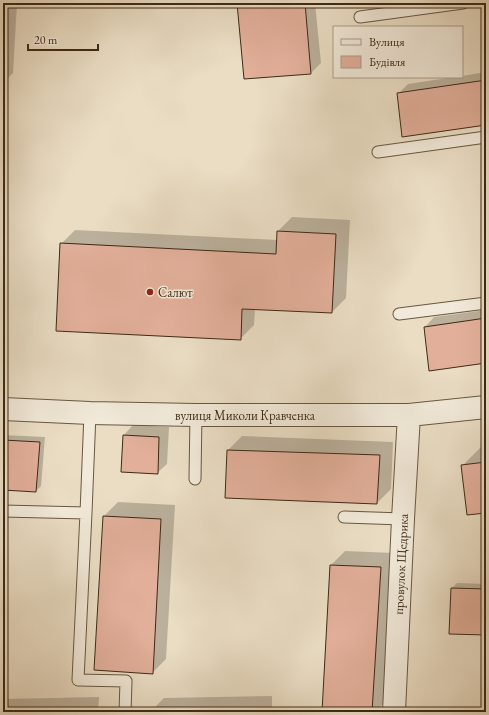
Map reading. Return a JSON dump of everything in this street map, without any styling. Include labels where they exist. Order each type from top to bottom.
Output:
[{"type":"street","name":"вулиця Миколи Кравченка","points":[[3,409],[90,413],[196,415],[409,415],[486,407]]},
{"type":"street","name":"провулок Щедрика","points":[[394,712],[409,415]]},
{"type":"lane","points":[[360,17],[463,3]]},
{"type":"lane","points":[[378,152],[486,137]]},
{"type":"lane","points":[[398,314],[486,303]]},
{"type":"lane","points":[[90,413],[78,680],[126,681],[125,712]]},
{"type":"lane","points":[[195,479],[196,415]]},
{"type":"lane","points":[[3,511],[86,513]]},
{"type":"lane","points":[[344,517],[403,519]]},
{"type":"building","points":[[237,3],[305,3],[311,74],[244,79]]},
{"type":"building","points":[[486,80],[486,125],[402,137],[397,93]]},
{"type":"building","name":"Салют","points":[[277,231],[336,234],[332,313],[242,309],[241,340],[56,331],[60,243],[276,254]]},
{"type":"building","points":[[486,318],[486,363],[429,371],[424,327]]},
{"type":"building","points":[[123,435],[159,437],[158,474],[121,472]]},
{"type":"building","points":[[3,440],[40,442],[36,492],[3,490]]},
{"type":"building","points":[[227,450],[380,455],[377,504],[225,498]]},
{"type":"building","points":[[486,462],[486,513],[467,515],[461,465]]},
{"type":"building","points":[[103,516],[161,519],[153,674],[94,670]]},
{"type":"building","points":[[330,565],[381,567],[372,712],[322,712]]},
{"type":"building","points":[[451,588],[486,589],[486,635],[449,634]]},
{"type":"place","name":"Салют","points":[[150,292]]}]
